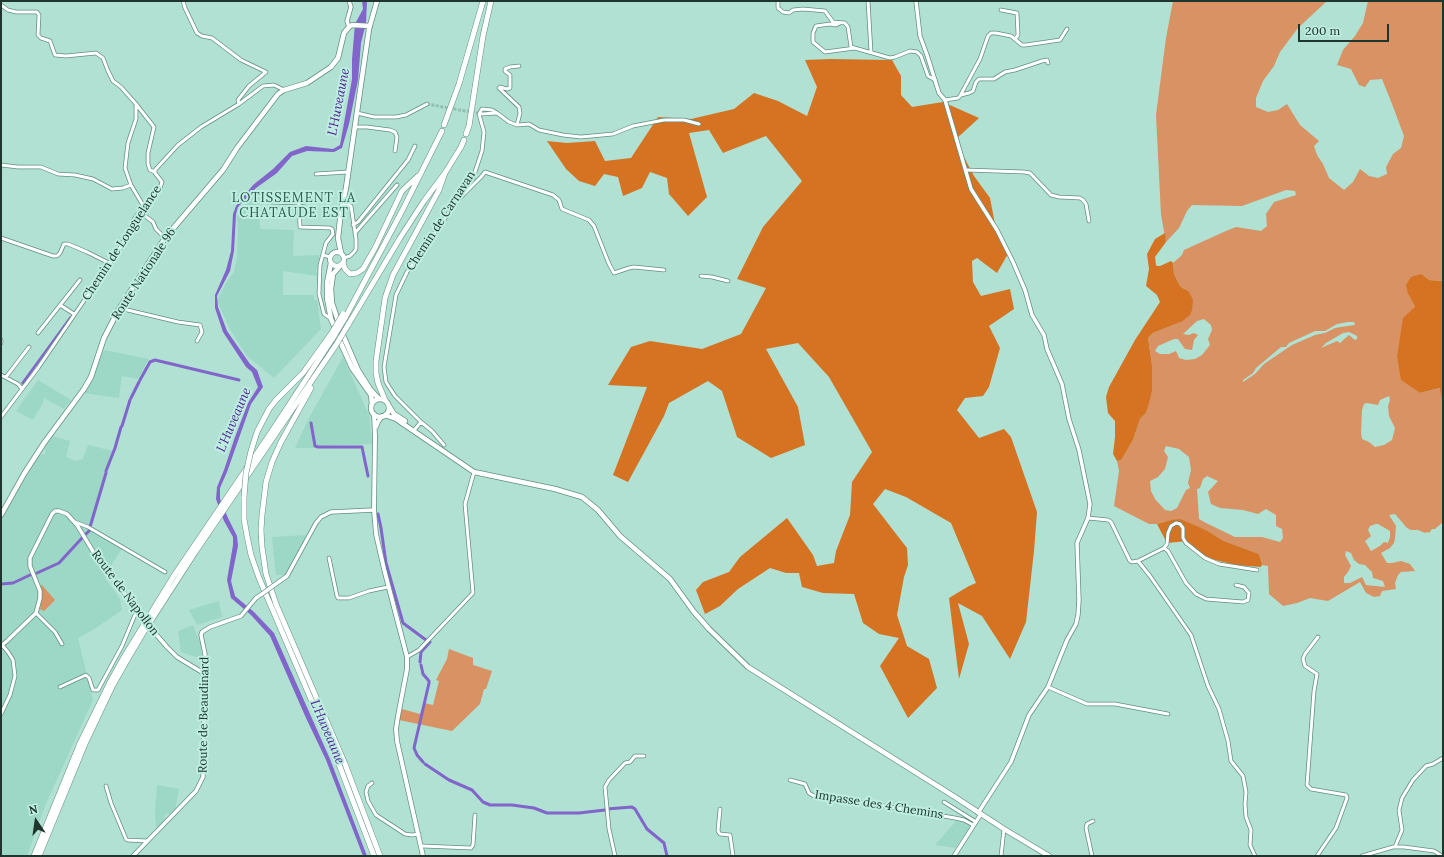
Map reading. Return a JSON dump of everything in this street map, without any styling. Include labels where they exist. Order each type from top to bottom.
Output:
[{"type":"highway","points":[[444,125],[459,84],[483,1]]},
{"type":"highway","points":[[466,134],[469,126],[483,36],[491,1]]},
{"type":"highway","points":[[39,856],[85,744],[113,685],[145,630],[293,400],[344,316],[379,256],[442,131]]},
{"type":"highway","points":[[226,502],[327,359],[400,238],[424,201],[445,173],[464,140]]},
{"type":"highway","points":[[342,260],[345,269],[350,274],[357,274],[363,269],[375,248],[402,192],[421,173]]},
{"type":"highway","points":[[382,399],[376,373],[376,360],[385,298],[393,275],[439,190],[445,173]]},
{"type":"highway","points":[[332,336],[304,373],[276,400],[269,409],[257,432],[246,473],[244,519],[256,569],[340,767],[374,856]]},
{"type":"highway","points":[[327,359],[291,423],[272,462],[263,498],[261,530],[262,547],[266,574],[276,604],[344,764],[380,856]]},
{"type":"highway","points":[[34,856],[80,743],[109,684],[152,610],[219,513]]},
{"type":"main road","points":[[377,1],[368,27],[357,113],[338,238],[334,253],[330,257],[331,263],[326,289],[331,319],[352,368],[371,395],[375,436],[374,510],[378,545],[407,657],[407,669],[396,729],[397,741],[422,846],[423,856]]},
{"type":"main road","points":[[351,26],[368,27]]},
{"type":"main road","name":"Route Nationale 96","points":[[1,515],[24,474],[44,443],[84,389],[91,377],[104,338],[119,308],[165,238],[223,170],[237,148],[278,94],[284,90],[307,83],[329,69],[338,58],[344,33],[351,26]]},
{"type":"main road","points":[[338,238],[342,260],[333,274],[331,284],[333,308],[358,370],[370,389],[389,406],[394,414],[439,449]]},
{"type":"main road","points":[[334,253],[342,260]]},
{"type":"main road","points":[[331,263],[335,266],[342,260]]},
{"type":"main road","points":[[372,404],[376,400],[382,399]]},
{"type":"main road","points":[[375,436],[378,422],[387,412],[389,406]]},
{"type":"main road","points":[[374,414],[396,419],[474,472],[555,489],[582,497],[598,510],[620,536],[670,579],[694,612],[709,629],[748,667],[1049,856]]},
{"type":"street","points":[[183,1],[197,33],[202,36],[212,38],[241,60],[266,72],[250,86],[238,100],[239,104]]},
{"type":"street","points":[[350,1],[351,7],[347,21],[351,26]]},
{"type":"street","points":[[778,1],[778,8],[783,12],[789,13],[793,10],[803,9],[825,11],[833,22],[845,23],[848,27],[850,46],[890,58],[896,58],[910,51],[917,52],[921,56],[928,76],[935,80]]},
{"type":"street","points":[[868,1],[871,52]]},
{"type":"street","points":[[916,1],[920,36],[939,93],[945,100],[971,189],[998,230],[1013,262],[1025,290],[1032,315],[1044,336],[1047,349],[1062,384],[1069,419],[1079,450],[1090,504],[1088,518],[1077,543],[1078,615],[1076,624],[1067,640],[1048,687],[1029,715],[1011,762],[979,813],[975,824],[954,856]]},
{"type":"street","points":[[1,5],[8,10],[16,12],[37,12],[39,15],[38,35],[41,38],[50,41],[55,55],[66,56],[96,53],[103,58],[113,81],[121,87],[154,127],[148,153],[148,164],[150,170],[155,172]]},
{"type":"street","points":[[1001,10],[1017,11],[1018,35],[1015,39]]},
{"type":"street","points":[[840,23],[836,25],[830,24],[816,26],[813,33],[813,42],[817,47],[826,52],[857,48]]},
{"type":"street","points":[[961,95],[980,59],[989,34],[996,32],[1011,36],[1022,45],[1026,45],[1058,40],[1062,38],[1067,29]]},
{"type":"street","points":[[945,100],[958,98],[961,95],[969,94],[973,91],[976,82],[979,79],[993,79],[1005,72],[1042,61],[1047,60],[1048,63]]},
{"type":"street","points":[[517,124],[520,113],[519,106],[499,88],[510,88],[510,75],[505,71],[505,69],[519,66]]},
{"type":"street","name":"Chemin de Longuelance","points":[[1,417],[120,248],[134,220],[162,185],[162,182],[155,170],[178,145],[201,126],[239,104],[262,86],[275,85],[284,90]]},
{"type":"street","points":[[136,104],[136,119],[128,143],[124,168],[130,185],[144,207]]},
{"type":"street","points":[[357,113],[374,117],[396,117],[406,115],[427,104]]},
{"type":"street","name":"Chemin de Carnavan","points":[[444,444],[432,430],[421,422],[395,396],[386,382],[384,367],[396,295],[407,272],[448,214],[454,201],[473,178],[482,151],[484,132],[479,114],[482,109],[492,110],[497,113]]},
{"type":"street","points":[[482,114],[497,113],[509,122],[529,124],[539,130],[581,137],[613,134],[632,126],[664,120],[684,120],[699,124]]},
{"type":"street","points":[[355,127],[375,128],[395,132],[397,137],[395,151]]},
{"type":"street","points":[[353,225],[358,222],[408,160],[415,146]]},
{"type":"street","points":[[1,165],[41,167],[58,174],[75,175],[94,179],[112,189],[123,188],[130,185]]},
{"type":"street","points":[[966,170],[1030,173],[1051,195],[1059,198],[1080,198],[1084,200],[1089,221]]},
{"type":"street","points":[[316,174],[348,172]]},
{"type":"street","points":[[448,214],[460,198],[485,172],[553,195],[559,200],[562,209],[589,220],[594,226],[614,273],[634,267],[664,270]]},
{"type":"street","points":[[355,233],[397,185]]},
{"type":"street","points":[[271,202],[305,202]]},
{"type":"street","points":[[299,203],[300,227],[332,229],[333,234],[326,243],[320,270],[320,298],[324,314],[331,319]]},
{"type":"street","points":[[342,204],[349,204],[352,210],[356,249],[350,256],[342,260]]},
{"type":"street","points":[[140,212],[150,219],[165,238]]},
{"type":"street","points":[[1,238],[52,256],[57,256],[64,244],[68,244],[109,263]]},
{"type":"street","points":[[323,255],[330,257]]},
{"type":"street","points":[[701,276],[728,281]]},
{"type":"street","points":[[38,332],[80,280]]},
{"type":"street","points":[[60,305],[74,314]]},
{"type":"street","points":[[119,308],[178,322],[200,325],[202,332],[197,342]]},
{"type":"street","points":[[6,377],[29,347]]},
{"type":"street","points":[[1,375],[18,384],[22,389]]},
{"type":"street","points":[[415,429],[421,422]]},
{"type":"street","points":[[407,657],[419,650],[473,593],[466,504],[474,472]]},
{"type":"street","name":"Route de Beaudinard","points":[[133,856],[196,791],[203,777],[205,654],[201,635],[202,632],[210,627],[238,617],[245,612],[256,598],[287,576],[293,569],[316,523],[321,517],[331,512],[374,510]]},
{"type":"street","name":"Route de Napollon","points":[[36,613],[40,598],[40,591],[30,566],[30,558],[52,514],[55,511],[63,512],[73,521],[97,558],[167,648],[205,674]]},
{"type":"street","points":[[1088,518],[1108,520],[1111,522],[1128,557],[1132,562],[1138,561],[1164,548],[1167,544],[1171,526],[1176,523],[1180,524],[1183,528],[1183,538],[1186,543],[1205,558],[1219,564],[1257,570]]},
{"type":"street","points":[[73,521],[88,527],[165,572]]},
{"type":"street","points":[[1164,548],[1168,552],[1186,583],[1196,594],[1206,599],[1243,602],[1248,600],[1249,593],[1244,587],[1236,586]]},
{"type":"street","points":[[329,558],[338,598],[349,598],[369,591],[388,587]]},
{"type":"street","points":[[1138,561],[1191,635],[1208,686],[1219,709],[1228,741],[1231,761],[1243,776],[1246,792],[1244,804],[1246,817],[1251,830],[1250,845],[1255,856]]},
{"type":"street","points":[[60,687],[86,675],[89,678],[93,690],[98,690],[122,646],[138,611]]},
{"type":"street","points":[[1,714],[10,695],[15,676],[13,660],[1,645],[36,613],[55,632],[62,644]]},
{"type":"street","points":[[1317,856],[1336,828],[1347,798],[1346,795],[1311,789],[1307,785],[1314,690],[1317,674],[1305,666],[1304,659],[1305,654],[1318,637]]},
{"type":"street","points":[[1048,687],[1087,704],[1115,704],[1168,714]]},
{"type":"street","points":[[615,856],[609,829],[605,787],[609,780],[625,763],[630,762],[635,756],[644,756]]},
{"type":"street","points":[[1395,847],[1402,830],[1399,810],[1402,798],[1413,780],[1426,766],[1443,758]]},
{"type":"street","name":"Impasse des 4 Chemins","points":[[790,780],[805,784],[809,793],[814,796],[867,803],[955,818],[975,824]]},
{"type":"street","points":[[372,783],[368,786],[366,792],[368,801],[376,815],[405,834],[419,834]]},
{"type":"street","points":[[106,786],[111,803],[126,839],[147,841]]},
{"type":"street","points":[[944,802],[975,824]]},
{"type":"street","points":[[720,809],[718,831],[720,834],[730,835],[733,856]]},
{"type":"street","points":[[422,846],[471,848],[473,845],[475,815]]},
{"type":"street","points":[[1092,856],[1086,828],[1087,824],[1093,821]]},
{"type":"street","points":[[1001,856],[1004,829]]},
{"type":"street","points":[[1362,856],[1395,847],[1434,852],[1442,856]]},
{"type":"shaded area","points":[[362,1],[367,1],[366,23],[361,43],[358,80],[349,124],[342,148],[334,152],[307,151],[292,156],[277,173],[256,188],[238,207],[236,214],[234,251],[230,271],[217,296],[218,307],[227,331],[250,364],[257,370],[263,387],[251,404],[220,488],[220,499],[237,536],[238,546],[231,581],[235,596],[254,612],[274,633],[330,759],[367,856],[363,856],[326,760],[270,636],[251,615],[231,598],[227,580],[233,537],[224,521],[216,499],[217,487],[235,437],[248,403],[258,387],[252,372],[246,367],[223,332],[215,308],[215,295],[226,270],[231,251],[233,214],[236,206],[253,185],[273,169],[290,152],[306,146],[333,149],[340,145],[352,79],[355,24],[363,9]]},
{"type":"shaded area","points":[[1173,1],[1327,1],[1298,28],[1280,52],[1274,66],[1263,81],[1256,98],[1256,107],[1268,112],[1278,110],[1287,104],[1300,125],[1319,141],[1314,146],[1317,155],[1329,178],[1344,190],[1353,182],[1360,169],[1369,176],[1378,178],[1387,174],[1386,167],[1393,154],[1401,148],[1404,136],[1382,79],[1370,80],[1365,87],[1359,85],[1351,69],[1337,65],[1343,50],[1355,36],[1363,23],[1368,1],[1443,1],[1443,281],[1429,280],[1408,294],[1415,307],[1397,357],[1402,380],[1420,393],[1441,388],[1443,407],[1443,522],[1435,529],[1432,529],[1429,533],[1425,533],[1407,528],[1395,514],[1389,515],[1396,526],[1394,543],[1390,548],[1381,553],[1387,563],[1401,561],[1410,564],[1415,571],[1401,572],[1395,583],[1396,589],[1382,591],[1380,596],[1374,597],[1366,593],[1360,582],[1328,601],[1310,598],[1283,606],[1269,594],[1268,566],[1261,565],[1262,562],[1259,554],[1224,541],[1206,530],[1180,520],[1149,524],[1114,506],[1119,471],[1117,461],[1121,460],[1133,440],[1140,419],[1146,413],[1152,365],[1148,338],[1153,333],[1181,322],[1185,289],[1180,286],[1174,274],[1173,263],[1182,255],[1184,250],[1236,227],[1261,231],[1267,226],[1266,214],[1274,202],[1296,195],[1295,191],[1286,190],[1242,206],[1192,205],[1187,211],[1179,228],[1166,242],[1161,215],[1156,115],[1166,38]],"holes":[[[1204,319],[1211,325],[1212,330],[1208,339],[1210,345],[1202,355],[1195,359],[1186,360],[1179,358],[1176,351],[1169,354],[1160,354],[1155,351],[1158,346],[1174,339],[1178,339],[1185,349],[1192,350],[1194,340],[1198,335],[1194,333],[1189,335],[1183,334],[1197,321]],[[1354,322],[1355,325],[1335,328],[1292,345],[1264,364],[1255,374],[1243,382],[1243,380],[1253,373],[1256,368],[1281,347],[1286,347],[1289,343],[1315,331],[1325,331],[1337,324]],[[1349,332],[1357,336],[1357,339],[1355,340],[1349,335],[1340,343],[1337,341],[1321,348],[1326,343],[1343,333]],[[1389,396],[1389,416],[1395,428],[1392,440],[1384,445],[1375,447],[1362,439],[1362,410],[1364,404],[1367,403],[1378,405],[1380,400]],[[1166,446],[1179,449],[1189,457],[1191,470],[1188,483],[1190,488],[1186,490],[1177,508],[1171,511],[1165,510],[1155,499],[1151,491],[1150,481],[1158,477],[1165,469],[1168,457],[1164,451]],[[1207,476],[1218,481],[1208,492],[1211,504],[1220,508],[1243,510],[1258,514],[1266,509],[1276,515],[1276,526],[1282,529],[1283,538],[1280,542],[1262,537],[1235,537],[1199,519],[1197,489],[1200,488],[1203,479]],[[1378,524],[1390,531],[1388,543],[1384,542],[1371,551],[1365,541],[1371,536],[1368,530],[1370,526]],[[1346,551],[1351,553],[1354,560],[1359,564],[1365,565],[1372,572],[1373,578],[1383,581],[1385,587],[1366,585],[1362,577],[1350,583],[1344,583],[1344,577],[1351,566],[1345,555]]]},
{"type":"shaded area","points":[[805,60],[892,60],[901,76],[901,95],[912,107],[943,102],[979,118],[955,140],[974,176],[990,198],[995,224],[1009,252],[997,273],[977,258],[972,261],[973,282],[981,296],[1010,289],[1014,309],[989,326],[1000,348],[989,387],[983,396],[965,398],[957,410],[979,438],[1004,429],[1011,437],[1037,512],[1026,622],[1010,659],[982,616],[958,603],[969,644],[959,679],[949,598],[976,583],[951,523],[906,497],[885,489],[873,504],[907,548],[908,565],[904,577],[897,615],[907,646],[929,659],[937,688],[908,718],[880,666],[899,638],[879,634],[863,623],[854,594],[823,593],[802,587],[799,573],[786,573],[770,568],[738,589],[720,606],[705,614],[696,590],[703,582],[729,572],[740,557],[787,518],[813,555],[817,566],[834,563],[836,551],[850,515],[852,482],[872,452],[829,377],[798,343],[766,349],[798,407],[805,445],[771,458],[737,437],[722,391],[708,381],[669,403],[664,416],[628,482],[613,475],[647,387],[608,385],[631,347],[650,341],[702,349],[741,334],[766,288],[737,279],[763,227],[802,181],[766,136],[723,153],[709,130],[689,133],[707,197],[688,216],[669,194],[667,178],[650,172],[642,188],[623,196],[618,177],[604,174],[595,186],[579,181],[566,169],[547,141],[567,143],[595,141],[605,161],[631,158],[658,117],[691,119],[734,109],[754,93],[778,101],[807,116],[817,87]]},
{"type":"shaded area","points":[[258,192],[260,229],[294,230],[293,256],[319,255],[319,266],[316,271],[318,276],[283,271],[283,295],[314,295],[314,300],[317,300],[321,329],[274,378],[247,356],[231,331],[217,301],[226,283],[234,272],[237,256],[237,217],[239,210]]},
{"type":"shaded area","points":[[1165,233],[1166,242],[1155,257],[1156,265],[1160,266],[1171,261],[1173,263],[1174,274],[1180,286],[1189,292],[1193,300],[1192,310],[1190,315],[1181,322],[1153,333],[1148,338],[1152,365],[1152,390],[1150,399],[1146,413],[1140,419],[1133,440],[1121,460],[1117,461],[1113,454],[1115,421],[1108,413],[1106,397],[1109,387],[1135,340],[1160,302],[1157,295],[1146,286],[1149,269],[1147,254],[1155,239]]},
{"type":"shaded area","points":[[1421,274],[1429,280],[1443,281],[1443,407],[1440,388],[1420,393],[1401,380],[1397,357],[1403,318],[1415,307],[1408,294],[1406,285],[1411,277]]},
{"type":"shaded area","points":[[70,316],[71,317],[23,385],[21,383]]},
{"type":"shaded area","points":[[104,350],[149,359],[138,379],[122,376],[119,398],[84,393],[92,379]]},
{"type":"shaded area","points":[[343,357],[369,415],[372,444],[295,448],[309,418]]},
{"type":"shaded area","points":[[38,380],[71,400],[64,409],[44,398],[43,403],[33,420],[16,411]]},
{"type":"shaded area","points":[[52,436],[70,441],[66,457],[76,461],[83,459],[88,445],[113,451],[105,471],[89,530],[122,549],[110,567],[105,578],[120,599],[122,610],[96,628],[78,638],[93,700],[45,806],[27,856],[1,856],[1,520],[39,455],[45,454],[46,452],[44,448]]},
{"type":"shaded area","points":[[1180,519],[1206,530],[1224,541],[1259,554],[1262,563],[1261,567],[1236,565],[1211,559],[1187,541],[1167,543],[1157,524]]},
{"type":"shaded area","points":[[307,535],[286,575],[276,575],[272,537]]},
{"type":"shaded area","points":[[41,584],[55,600],[44,611],[40,609],[42,597]]},
{"type":"shaded area","points":[[219,601],[222,617],[197,625],[189,610]]},
{"type":"shaded area","points":[[193,625],[201,645],[202,659],[181,652],[178,631]]},
{"type":"shaded area","points":[[449,649],[473,658],[473,665],[492,671],[486,689],[484,689],[480,704],[452,731],[399,720],[402,709],[420,714],[424,703],[433,705],[439,681],[436,680],[447,659]]},
{"type":"shaded area","points":[[157,785],[179,789],[175,810],[164,816],[165,819],[158,827],[156,827],[155,812]]},
{"type":"shaded area","points":[[957,820],[966,822],[971,826],[955,848],[935,845]]},
{"type":"waterway","name":"L'Huveaune","points":[[140,380],[150,362],[155,360],[239,380]]},
{"type":"waterway","points":[[131,398],[139,382]]},
{"type":"waterway","points":[[122,426],[130,400]]},
{"type":"waterway","points":[[311,423],[315,446],[362,447],[368,476]]},
{"type":"waterway","points":[[106,471],[121,427]]},
{"type":"waterway","points":[[90,527],[106,473]]},
{"type":"waterway","points":[[378,514],[386,563],[403,623],[426,640]]},
{"type":"waterway","points":[[86,534],[90,530]]},
{"type":"waterway","points":[[37,573],[59,563],[82,538]]},
{"type":"waterway","points":[[1,584],[13,583],[30,575]]},
{"type":"waterway","points":[[420,662],[421,652],[430,642]]},
{"type":"waterway","points":[[421,665],[423,674],[429,683],[414,748],[417,755],[423,762]]},
{"type":"waterway","points":[[425,764],[449,780],[472,790],[483,802],[490,805],[512,805],[534,808],[547,813],[579,813],[605,810]]},
{"type":"waterway","points":[[607,809],[632,807],[635,809],[647,829],[664,843],[667,856]]},
{"type":"tunnel","points":[[427,104],[482,114]]},
{"type":"district","name":"LOTISSEMENT LA CHATAUDE EST","points":[[294,206]]}]
